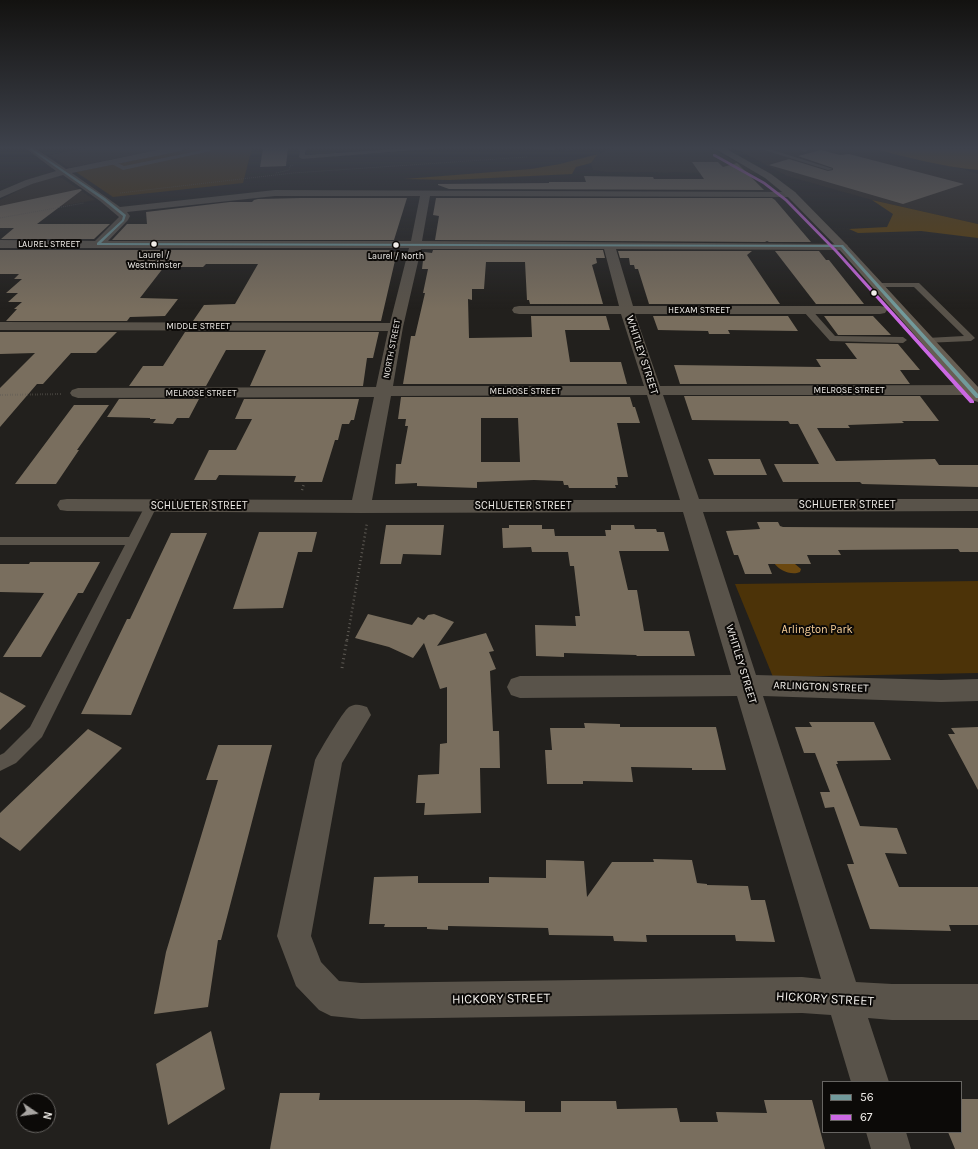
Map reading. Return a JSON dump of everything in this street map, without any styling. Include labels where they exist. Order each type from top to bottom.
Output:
[{"type":"main road","points":[[798,202],[842,246],[975,393]]},
{"type":"street","points":[[98,244],[123,220],[125,216],[107,202]]},
{"type":"street","points":[[118,210],[185,202]]},
{"type":"street","name":"NORTH STREET","points":[[364,514],[383,392],[424,202]]},
{"type":"street","name":"LAUREL STREET","points":[[0,244],[842,246]]},
{"type":"street","name":"WHITLEY STREET","points":[[608,246],[627,310],[692,506],[870,1081]]},
{"type":"street","name":"HEXAM STREET","points":[[519,310],[880,310]]},
{"type":"street","name":"MIDDLE STREET","points":[[0,326],[396,327]]},
{"type":"street","name":"MELROSE STREET","points":[[78,393],[653,390],[975,393]]},
{"type":"street","name":"SCHLUETER STREET","points":[[67,505],[151,506],[364,514],[692,506],[978,505]]},
{"type":"street","name":"ARLINGTON STREET","points":[[520,687],[747,685],[941,691],[978,690]]},
{"type":"street","name":"HICKORY STREET","points":[[358,715],[329,760],[294,936],[308,974],[331,998],[361,1001],[802,995],[892,1002],[978,1002]]},
{"type":"street","points":[[886,1133],[891,1149]]},
{"type":"lane","points":[[877,285],[916,285],[971,338],[927,341]]},
{"type":"lane","points":[[807,310],[833,339],[903,340]]},
{"type":"lane","points":[[0,763],[10,758],[36,732],[151,506]]},
{"type":"lane","points":[[0,541],[133,541]]},
{"type":"path","points":[[0,218],[90,202]]},
{"type":"path","points":[[0,395],[78,393]]},
{"type":"path","points":[[342,668],[364,514]]},
{"type":"shaded area","points":[[0,202],[86,202],[0,217]]},
{"type":"shaded area","points":[[874,202],[978,224],[978,238],[921,231],[858,233],[849,229],[887,227],[893,214]]},
{"type":"shaded area","points":[[879,202],[978,202],[978,224]]},
{"type":"shaded area","points":[[774,563],[795,564],[801,569],[800,572],[797,573],[789,573],[779,568]]},
{"type":"green space","name":"Arlington Park","points":[[978,581],[978,673],[773,677],[735,584]]},
{"type":"building","points":[[21,202],[67,202],[37,224],[110,224],[94,239],[1,239],[14,228],[0,228],[0,206]]},
{"type":"building","points":[[230,202],[406,202],[394,240],[112,240],[127,224],[147,224],[146,212]]},
{"type":"building","points":[[435,202],[776,202],[811,242],[435,240],[439,216],[433,215]]},
{"type":"building","points":[[895,202],[910,202],[903,204]]},
{"type":"building","points":[[0,250],[391,250],[390,252],[397,252],[381,321],[193,321],[204,305],[235,304],[258,264],[206,264],[203,267],[164,267],[140,298],[178,299],[165,316],[130,317],[127,321],[6,321],[17,309],[14,309],[22,302],[8,302],[18,293],[6,293],[22,279],[14,279],[19,274],[0,274]]},
{"type":"building","points":[[433,250],[603,250],[605,258],[596,258],[597,263],[592,265],[603,304],[530,304],[529,300],[527,300],[525,262],[486,262],[484,289],[472,289],[472,300],[468,299],[469,338],[532,337],[531,316],[606,316],[610,330],[565,330],[570,362],[621,362],[627,384],[403,384],[411,336],[415,336],[425,293],[423,293],[428,269],[422,269],[424,252],[432,253]]},
{"type":"building","points":[[618,251],[752,251],[747,255],[780,304],[649,304],[638,269],[635,269],[634,265],[630,265],[629,258],[620,258]]},
{"type":"building","points":[[775,251],[819,251],[826,260],[829,260],[864,304],[816,304]]},
{"type":"building","points":[[653,316],[788,316],[798,331],[728,330],[730,334],[709,334],[708,331],[658,330]]},
{"type":"building","points":[[824,316],[873,316],[891,335],[838,335]]},
{"type":"building","points":[[0,332],[117,332],[96,353],[71,353],[43,384],[37,384],[0,427],[0,388],[35,353],[0,354]]},
{"type":"building","points":[[185,332],[379,332],[373,358],[367,358],[363,386],[250,386],[266,350],[226,350],[206,386],[129,386],[143,366],[163,366]]},
{"type":"building","points":[[845,343],[898,344],[920,370],[900,370],[910,384],[680,384],[674,365],[821,367],[816,359],[857,359]]},
{"type":"building","points":[[684,396],[920,396],[939,421],[902,421],[904,423],[848,425],[850,428],[817,428],[836,461],[935,459],[939,465],[978,465],[978,487],[862,484],[860,482],[783,482],[774,464],[819,464],[798,424],[790,424],[788,421],[692,420]]},
{"type":"building","points":[[401,397],[630,397],[640,423],[617,423],[628,477],[617,477],[618,485],[615,485],[616,488],[569,488],[568,485],[564,485],[563,481],[534,480],[477,482],[477,488],[417,486],[417,483],[395,484],[396,464],[401,464],[408,426],[405,426],[406,419],[398,419]],"holes":[[[481,418],[518,418],[520,462],[481,462]]]},
{"type":"building","points":[[119,399],[199,399],[189,418],[177,418],[173,424],[153,423],[156,419],[150,418],[107,417]]},
{"type":"building","points":[[244,399],[359,399],[354,420],[351,420],[349,424],[342,424],[338,440],[335,440],[322,482],[294,482],[296,476],[219,475],[216,480],[194,480],[209,450],[236,450],[252,419],[235,419]]},
{"type":"building","points":[[74,405],[109,405],[77,450],[79,450],[56,484],[15,484]]},
{"type":"building","points":[[708,459],[760,459],[767,475],[714,475]]},
{"type":"building","points":[[757,522],[778,522],[780,526],[783,527],[978,528],[978,552],[960,552],[958,549],[838,550],[841,555],[807,555],[811,564],[768,564],[772,574],[745,574],[738,555],[734,555],[726,531],[760,529]]},
{"type":"building","points":[[386,525],[444,525],[441,555],[403,554],[401,564],[380,564]]},
{"type":"building","points":[[509,525],[542,525],[542,529],[554,529],[555,536],[606,536],[605,530],[611,530],[611,525],[634,525],[635,529],[656,529],[657,532],[664,532],[669,551],[619,551],[628,590],[637,590],[644,631],[689,631],[695,656],[637,656],[564,653],[564,657],[536,656],[535,625],[576,626],[575,616],[580,616],[574,566],[570,566],[568,552],[532,552],[531,547],[503,548],[502,528],[509,528]]},
{"type":"building","points":[[259,532],[317,532],[312,552],[298,552],[283,608],[233,609]]},
{"type":"building","points":[[171,533],[207,533],[131,715],[81,714],[127,619],[130,619]]},
{"type":"building","points":[[30,562],[100,562],[83,593],[78,593],[41,657],[3,657],[44,593],[0,592],[0,564],[29,564]]},
{"type":"building","points":[[368,614],[412,625],[418,617],[424,620],[428,615],[434,614],[454,622],[437,646],[486,633],[494,651],[489,652],[496,669],[490,671],[493,731],[499,731],[500,768],[480,768],[481,813],[424,815],[425,803],[416,803],[418,775],[439,774],[440,744],[447,743],[447,687],[440,689],[424,643],[413,658],[389,647],[355,638]]},
{"type":"building","points":[[0,692],[26,706],[0,730]]},
{"type":"building","points":[[809,722],[874,722],[891,760],[837,761],[838,764],[836,764],[860,826],[897,828],[907,854],[885,853],[899,887],[978,887],[978,925],[949,925],[951,931],[870,929],[847,864],[854,864],[834,807],[825,808],[820,792],[830,792],[815,753],[804,753],[795,727],[812,727]]},
{"type":"building","points":[[584,723],[620,724],[620,727],[716,727],[726,770],[631,767],[633,782],[583,781],[583,784],[547,784],[545,750],[552,750],[550,728],[585,728]]},
{"type":"building","points":[[978,727],[978,790],[948,734],[955,734],[951,728]]},
{"type":"building","points":[[88,729],[122,748],[20,851],[0,837],[0,813]]},
{"type":"building","points":[[218,745],[272,745],[221,940],[218,940],[208,1007],[154,1014],[166,952],[218,780],[206,780]]},
{"type":"building","points":[[653,859],[692,860],[697,883],[707,885],[748,886],[751,900],[765,900],[775,942],[736,941],[735,935],[646,935],[647,942],[614,941],[613,936],[549,935],[548,928],[448,926],[448,930],[427,929],[427,927],[384,927],[385,924],[369,924],[374,877],[418,876],[418,883],[489,883],[489,877],[546,878],[546,860],[584,861],[587,897],[612,862],[654,862]]},
{"type":"building","points":[[211,1031],[225,1089],[168,1125],[156,1064]]},
{"type":"building","points":[[280,1093],[320,1093],[319,1100],[525,1101],[525,1112],[561,1112],[561,1101],[616,1101],[617,1109],[677,1108],[680,1122],[718,1122],[716,1112],[767,1113],[764,1100],[812,1100],[825,1149],[270,1149]]},
{"type":"building","points":[[962,1099],[978,1099],[978,1149],[955,1149],[948,1133],[962,1133]]},
{"type":"transit line","name":"56","points":[[98,244],[123,220],[125,216],[107,202]]},
{"type":"transit line","name":"67","points":[[788,202],[836,251],[972,402]]},
{"type":"transit line","name":"56","points":[[98,244],[842,246]]},
{"type":"transit line","name":"56","points":[[842,246],[978,397]]},
{"type":"place","name":"Laurel / Westminster","points":[[154,244]]},
{"type":"place","name":"Laurel / North","points":[[396,245]]}]
